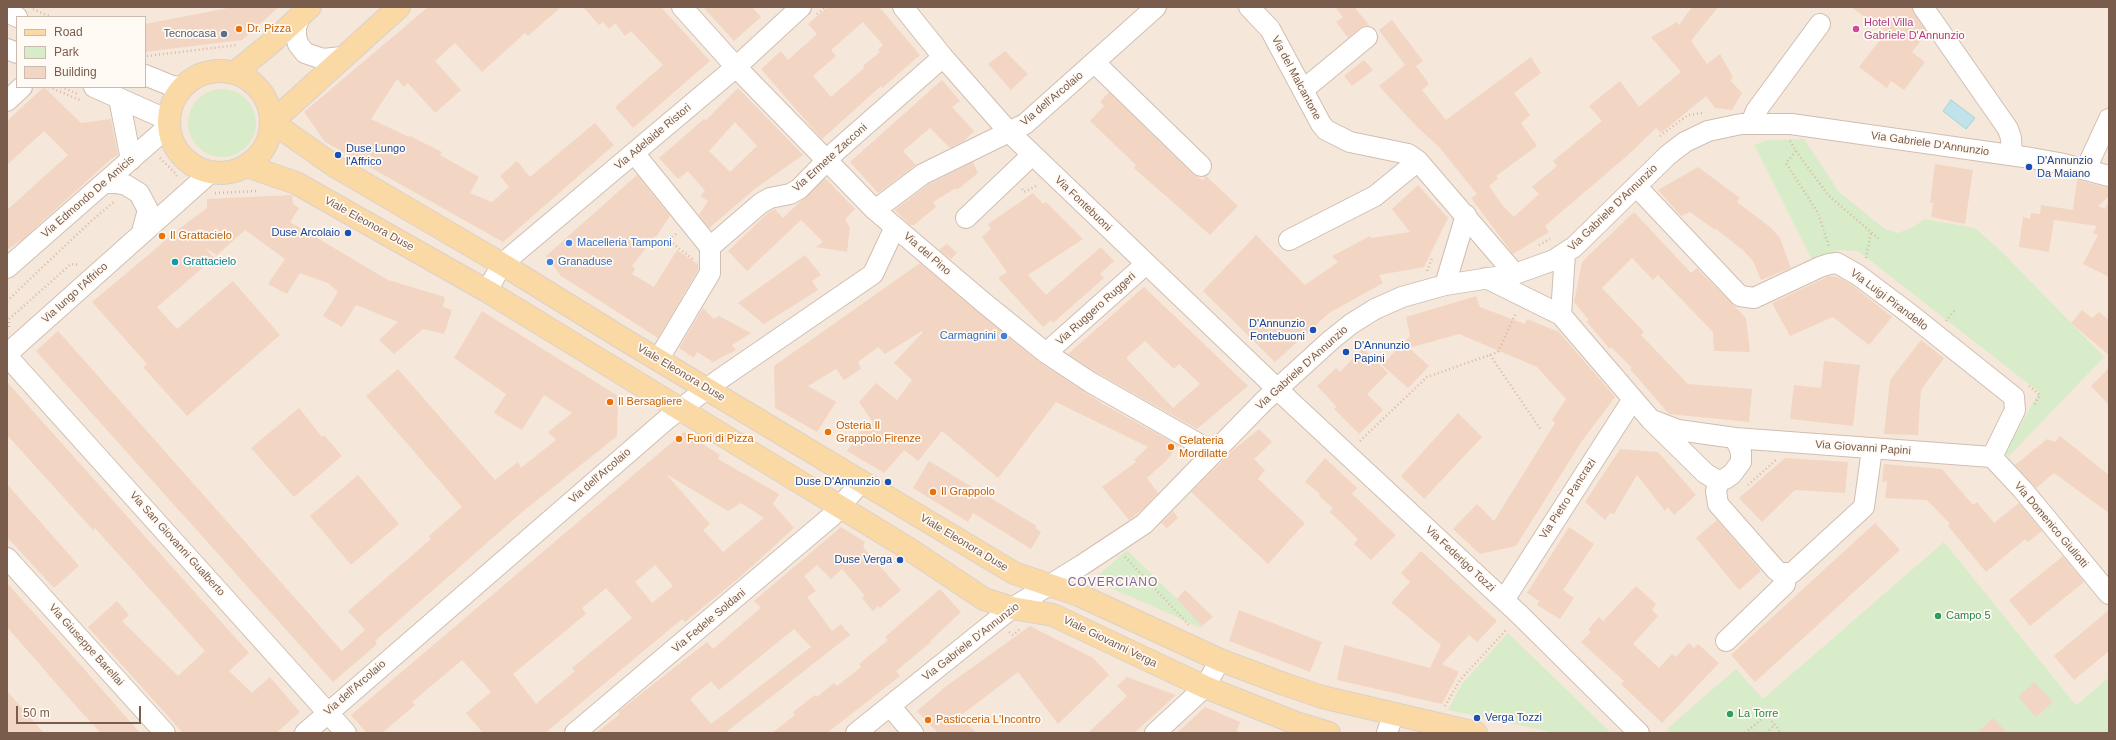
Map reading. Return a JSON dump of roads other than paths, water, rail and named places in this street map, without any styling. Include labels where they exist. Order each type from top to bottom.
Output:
[{"type":"main road","points":[[272,122],[399,7]]},
{"type":"main road","points":[[234,73],[270,44],[305,11]]},
{"type":"main road","points":[[216,71],[234,73],[253,83],[261,91],[270,108],[272,122],[271,132],[265,148],[256,159],[247,166],[232,172],[211,172],[200,169],[183,157],[174,145],[169,126],[172,106],[184,87],[190,81],[206,73],[216,71]]},
{"type":"main road","name":"Viale Eleonora Duse","points":[[272,122],[333,165],[502,264],[861,482],[1014,573],[1049,585]]},
{"type":"main road","name":"Viale Eleonora Duse","points":[[247,166],[296,183],[487,291],[842,507],[984,599],[1012,608]]},
{"type":"main road","points":[[1049,585],[1079,595],[1220,660],[1322,697],[1390,724],[1476,733]]},
{"type":"main road","name":"Viale Giovanni Verga","points":[[1012,608],[1053,615],[1205,687],[1296,723],[1330,733]]},
{"type":"street","name":"Via del Pino","points":[[682,7],[736,67],[875,210],[895,227],[1046,353],[1090,382],[1213,452]]},
{"type":"street","name":"Via Adelaide Ristori","points":[[502,264],[736,67],[801,7]]},
{"type":"street","name":"Via Fontebuoni","points":[[903,7],[943,57],[1009,132],[1278,388]]},
{"type":"street","name":"Via dell'Arcolaio","points":[[875,210],[923,174],[1025,124],[1156,7]]},
{"type":"street","name":"Via del Malcantone","points":[[1248,7],[1270,29],[1320,124],[1332,135],[1350,142],[1413,157]]},
{"type":"street","points":[[1923,7],[2008,129],[2011,138],[2012,155]]},
{"type":"street","points":[[305,11],[296,26],[298,44],[305,53],[323,59],[342,58]]},
{"type":"street","points":[[7,12],[16,16]]},
{"type":"street","points":[[1751,123],[1756,111],[1820,24]]},
{"type":"street","points":[[1302,90],[1367,38]]},
{"type":"street","name":"Via Ermete Zacconi","points":[[710,247],[761,203],[770,198],[790,194],[799,189],[828,160],[943,57]]},
{"type":"street","points":[[1095,63],[1201,166]]},
{"type":"street","points":[[146,75],[172,86],[184,87]]},
{"type":"street","points":[[7,101],[21,88]]},
{"type":"street","points":[[96,88],[159,116],[169,126]]},
{"type":"street","points":[[119,98],[131,160]]},
{"type":"street","points":[[2086,169],[2109,119]]},
{"type":"street","name":"Via Gabriele D'Annunzio","points":[[856,733],[1012,608],[1144,524],[1160,510],[1213,452],[1278,388],[1331,340],[1365,315],[1398,299],[1445,285],[1515,274],[1542,265],[1565,253],[1668,155],[1693,138],[1715,128],[1751,123],[1791,124],[2012,155],[2086,169],[2109,176]]},
{"type":"street","name":"Via Edmondo De Amicis","points":[[7,268],[169,126]]},
{"type":"street","points":[[634,153],[710,247],[710,273],[658,360]]},
{"type":"street","points":[[966,218],[1032,155]]},
{"type":"street","points":[[1289,240],[1375,196],[1413,157],[1466,215],[1515,274]]},
{"type":"street","name":"Via lungo l'Affrico","points":[[7,355],[142,232],[211,172]]},
{"type":"street","points":[[104,183],[126,185],[139,193],[148,210],[142,232]]},
{"type":"street","name":"Via Luigi Pirandello","points":[[1636,186],[1740,296],[1754,298],[1820,267],[1837,263],[1858,275],[1904,310],[2014,397],[2015,410],[1992,457]]},
{"type":"street","points":[[1445,285],[1466,215]]},
{"type":"street","name":"Via dell'Arcolaio","points":[[305,733],[679,409],[873,274],[895,227]]},
{"type":"street","points":[[1561,315],[1565,253]]},
{"type":"street","points":[[487,291],[502,264]]},
{"type":"street","name":"Via Ruggero Ruggeri","points":[[1046,353],[1146,264]]},
{"type":"street","name":"Via Giovanni Papini","points":[[1486,278],[1561,315],[1651,420],[1705,473],[1718,481]]},
{"type":"street","name":"Via San Giovanni Gualberto","points":[[7,355],[346,733]]},
{"type":"street","name":"Via Federigo Tozzi","points":[[1278,388],[1504,600],[1640,733]]},
{"type":"street","name":"Via Pietro Pancrazi","points":[[1504,600],[1633,399]]},
{"type":"street","name":"Via Giovanni Papini","points":[[1651,420],[1678,430],[1735,438],[1992,457]]},
{"type":"street","points":[[1735,438],[1741,452],[1741,462],[1732,474],[1725,479],[1718,481],[1716,491],[1718,504],[1776,570],[1786,573],[1795,571],[1861,511],[1866,503],[1872,449]]},
{"type":"street","name":"Via Domenico Giuliotti","points":[[1992,457],[2022,489],[2109,594]]},
{"type":"street","points":[[842,507],[861,482]]},
{"type":"street","name":"Via Fedele Soldani","points":[[575,733],[842,507]]},
{"type":"street","name":"Via Giuseppe Barellai","points":[[7,558],[165,733]]},
{"type":"street","points":[[1726,641],[1785,584],[1786,573]]},
{"type":"street","points":[[1155,733],[1205,687],[1220,660]]},
{"type":"street","points":[[890,706],[913,733]]},
{"type":"water","points":[[1951,100],[1975,118],[1966,129],[1943,111]]},
{"type":"place","name":"Dr. Pizza","points":[[239,29]]},
{"type":"place","name":"Hotel Villa Gabriele D'Annunzio","points":[[1856,29]]},
{"type":"place","name":"Tecnocasa","points":[[224,34]]},
{"type":"place","name":"Duse Lungo l'Affrico","points":[[338,155]]},
{"type":"place","name":"D'Annunzio Da Maiano","points":[[2029,167]]},
{"type":"place","name":"Duse Arcolaio","points":[[348,233]]},
{"type":"place","name":"Il Grattacielo","points":[[162,236]]},
{"type":"place","name":"Macelleria Tamponi","points":[[569,243]]},
{"type":"place","name":"Grattacielo","points":[[175,262]]},
{"type":"place","name":"Granaduse","points":[[550,262]]},
{"type":"place","name":"D'Annunzio Fontebuoni","points":[[1313,330]]},
{"type":"place","name":"Carmagnini","points":[[1004,336]]},
{"type":"place","name":"D'Annunzio Papini","points":[[1346,352]]},
{"type":"place","name":"Il Bersagliere","points":[[610,402]]},
{"type":"place","name":"Osteria Il Grappolo Firenze","points":[[828,432]]},
{"type":"place","name":"Fuori di Pizza","points":[[679,439]]},
{"type":"place","name":"Gelateria Mordilatte","points":[[1171,447]]},
{"type":"place","name":"Duse D'Annunzio","points":[[888,482]]},
{"type":"place","name":"Il Grappolo","points":[[933,492]]},
{"type":"place","name":"Duse Verga","points":[[900,560]]},
{"type":"place","name":"Campo 5","points":[[1938,616]]},
{"type":"place","name":"La Torre","points":[[1730,714]]},
{"type":"place","name":"Verga Tozzi","points":[[1477,718]]},
{"type":"place","name":"Pasticceria L'Incontro","points":[[928,720]]},
{"type":"district","name":"COVERCIANO","points":[[1113,583]]}]
